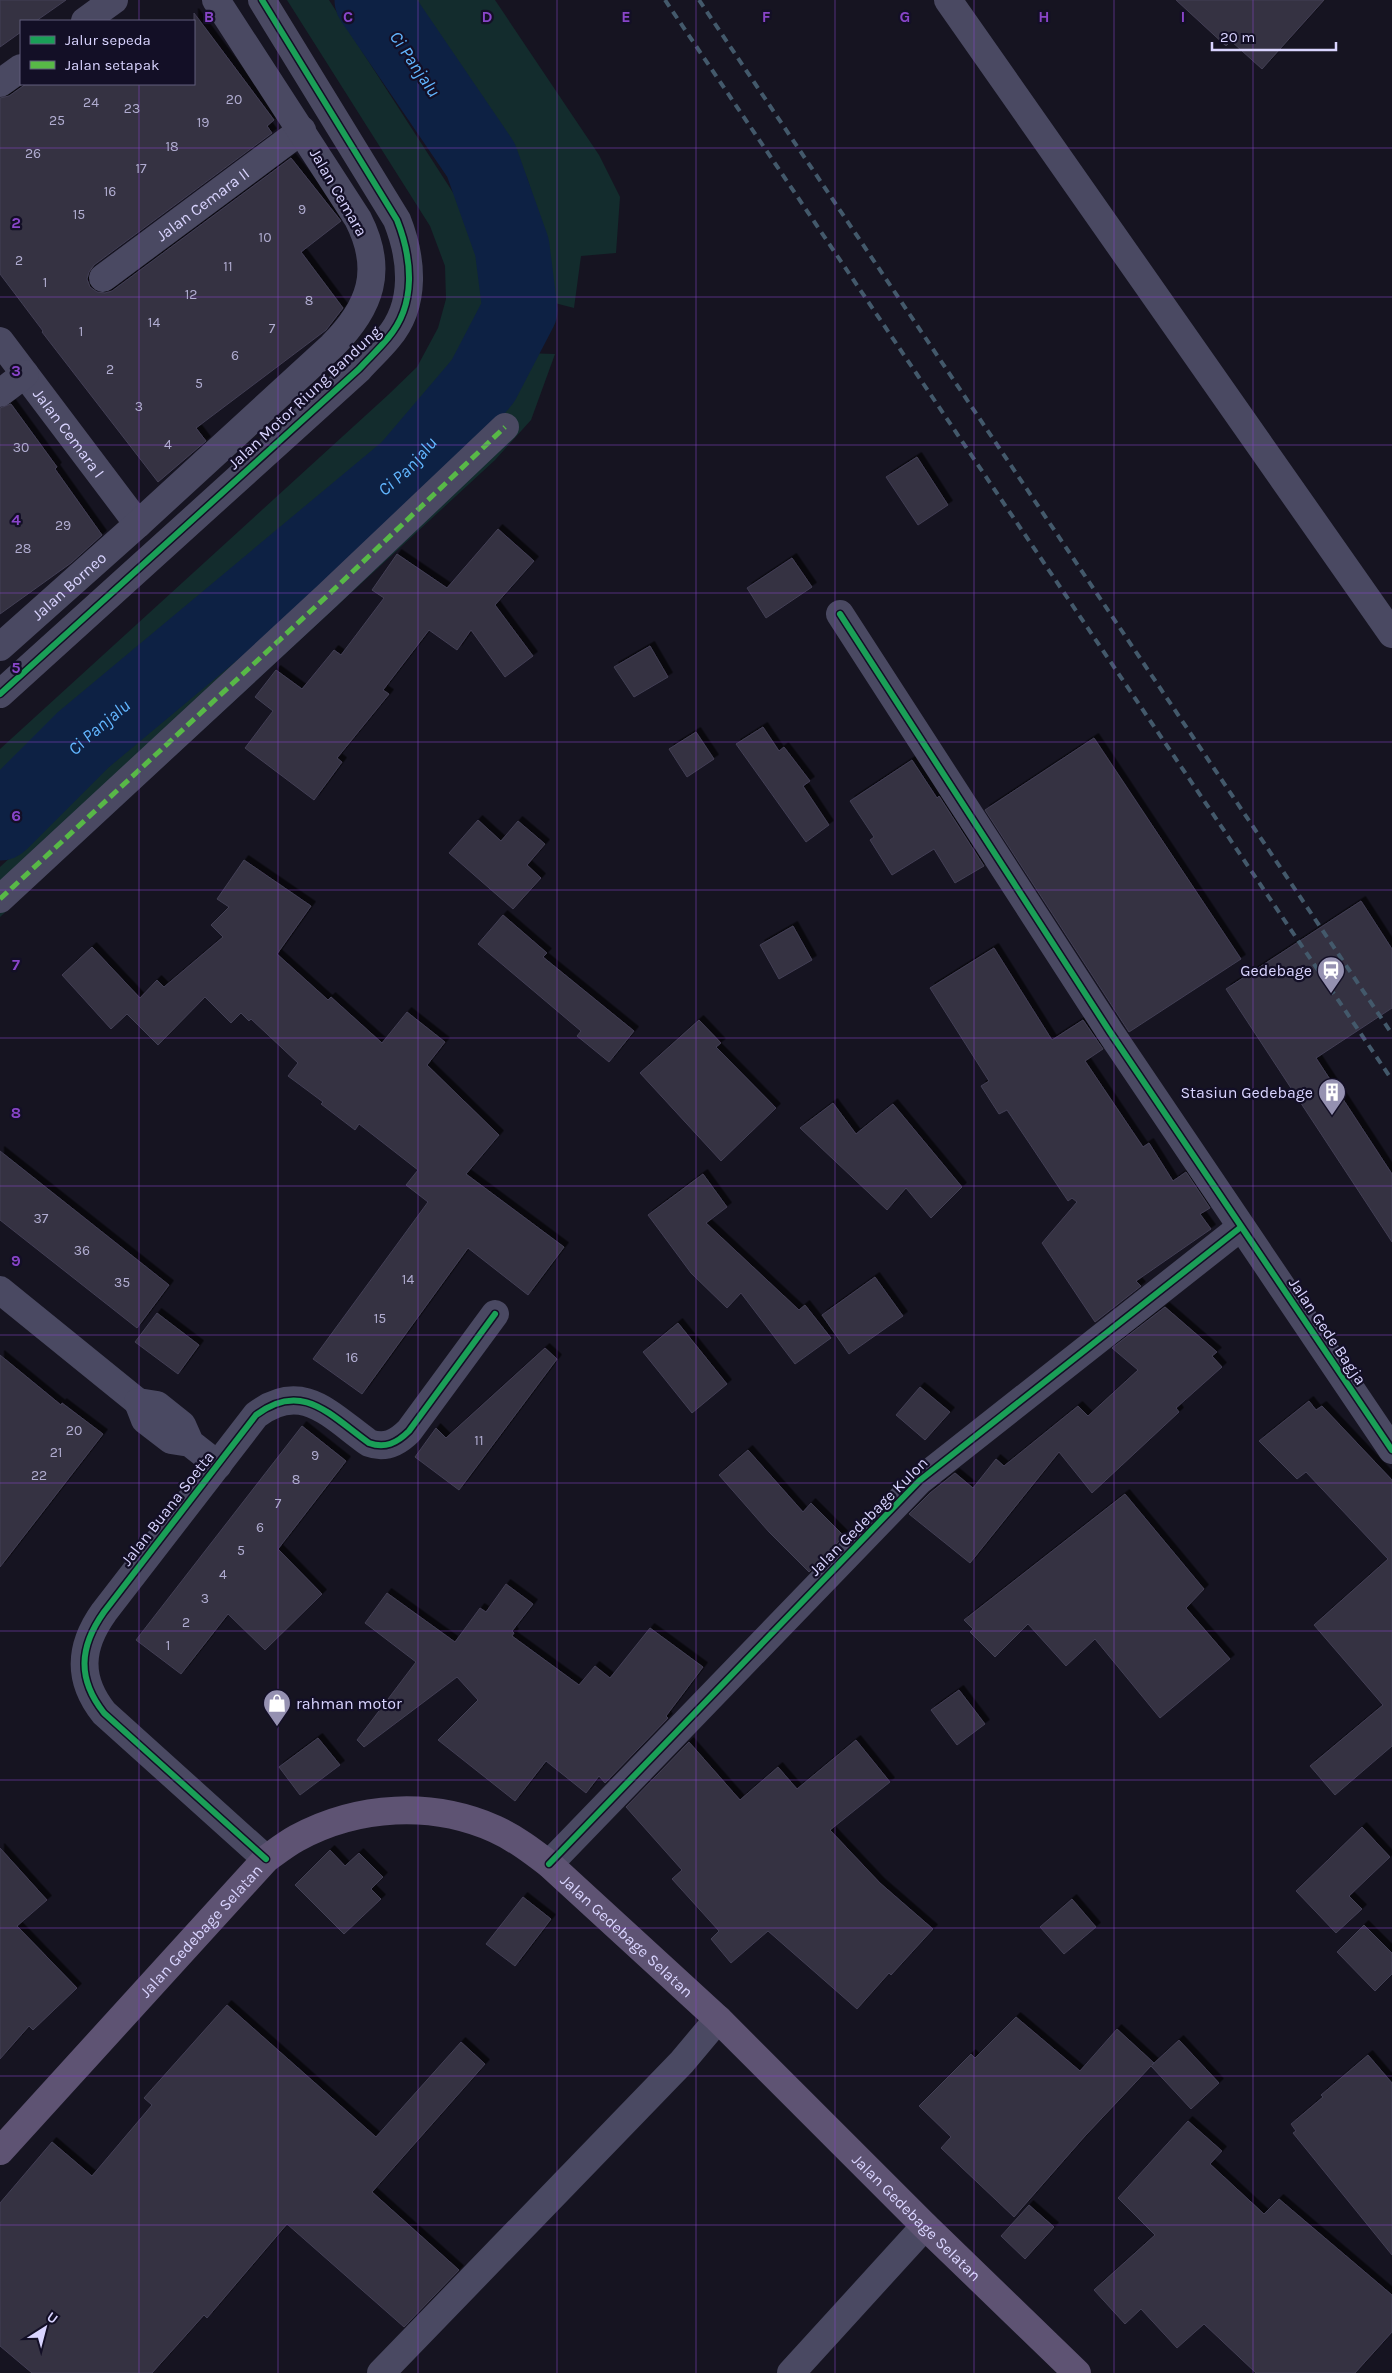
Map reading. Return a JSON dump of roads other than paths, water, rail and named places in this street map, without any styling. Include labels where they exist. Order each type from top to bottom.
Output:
[{"type":"main road","name":"Jalan Gedebage Selatan","points":[[0,2151],[266,1859],[296,1838],[330,1822],[366,1813],[402,1810],[434,1812],[465,1818],[496,1829],[524,1844],[549,1864],[718,2019],[925,2226],[1077,2373]]},
{"type":"street","points":[[86,20],[114,0]]},
{"type":"street","name":"Jalan Cemara","points":[[138,524],[348,330],[361,312],[370,291],[371,254],[366,236],[302,130],[216,0]]},
{"type":"street","name":"Jalan Motor Riung Bandung","points":[[0,694],[359,369],[390,337],[401,316],[408,294],[410,269],[406,244],[397,220],[262,0]]},
{"type":"street","points":[[948,0],[1392,634]]},
{"type":"street","points":[[0,83],[20,69]]},
{"type":"street","name":"Jalan Cemara II","points":[[103,278],[302,130]]},
{"type":"street","name":"Jalan Cemara I","points":[[0,341],[138,524]]},
{"type":"street","points":[[0,393],[25,374]]},
{"type":"street","points":[[0,899],[327,596],[505,426]]},
{"type":"street","name":"Jalan Borneo","points":[[0,647],[138,524]]},
{"type":"street","name":"Jalan Gede Bagja","points":[[840,614],[1110,1032],[1392,1450]]},
{"type":"street","name":"Jalan Gedebage Kulon","points":[[549,1864],[919,1480],[1242,1227]]},
{"type":"street","points":[[0,1290],[138,1402],[145,1420],[171,1440],[190,1443],[218,1465]]},
{"type":"street","name":"Jalan Buana Soetta","points":[[266,1859],[104,1713],[95,1701],[85,1674],[87,1643],[94,1626],[256,1415],[269,1405],[284,1400],[301,1400],[316,1406],[369,1443],[378,1446],[387,1445],[399,1440],[409,1431],[495,1314]]},
{"type":"street","points":[[380,2373],[682,2062],[718,2019]]},
{"type":"street","points":[[791,2373],[925,2226]]},
{"type":"waterway","name":"Ci Panjalu","points":[[0,823],[83,740],[408,469],[483,381],[520,310],[512,247],[481,160],[372,0]]},
{"type":"railway","points":[[665,0],[1392,1080]]},
{"type":"railway","points":[[699,0],[1392,1034]]},
{"type":"place","name":"Gedebage","points":[[1331,994]]},
{"type":"place","name":"Stasiun Gedebage","points":[[1332,1116]]},
{"type":"place","name":"rahman motor","points":[[277,1727]]}]
